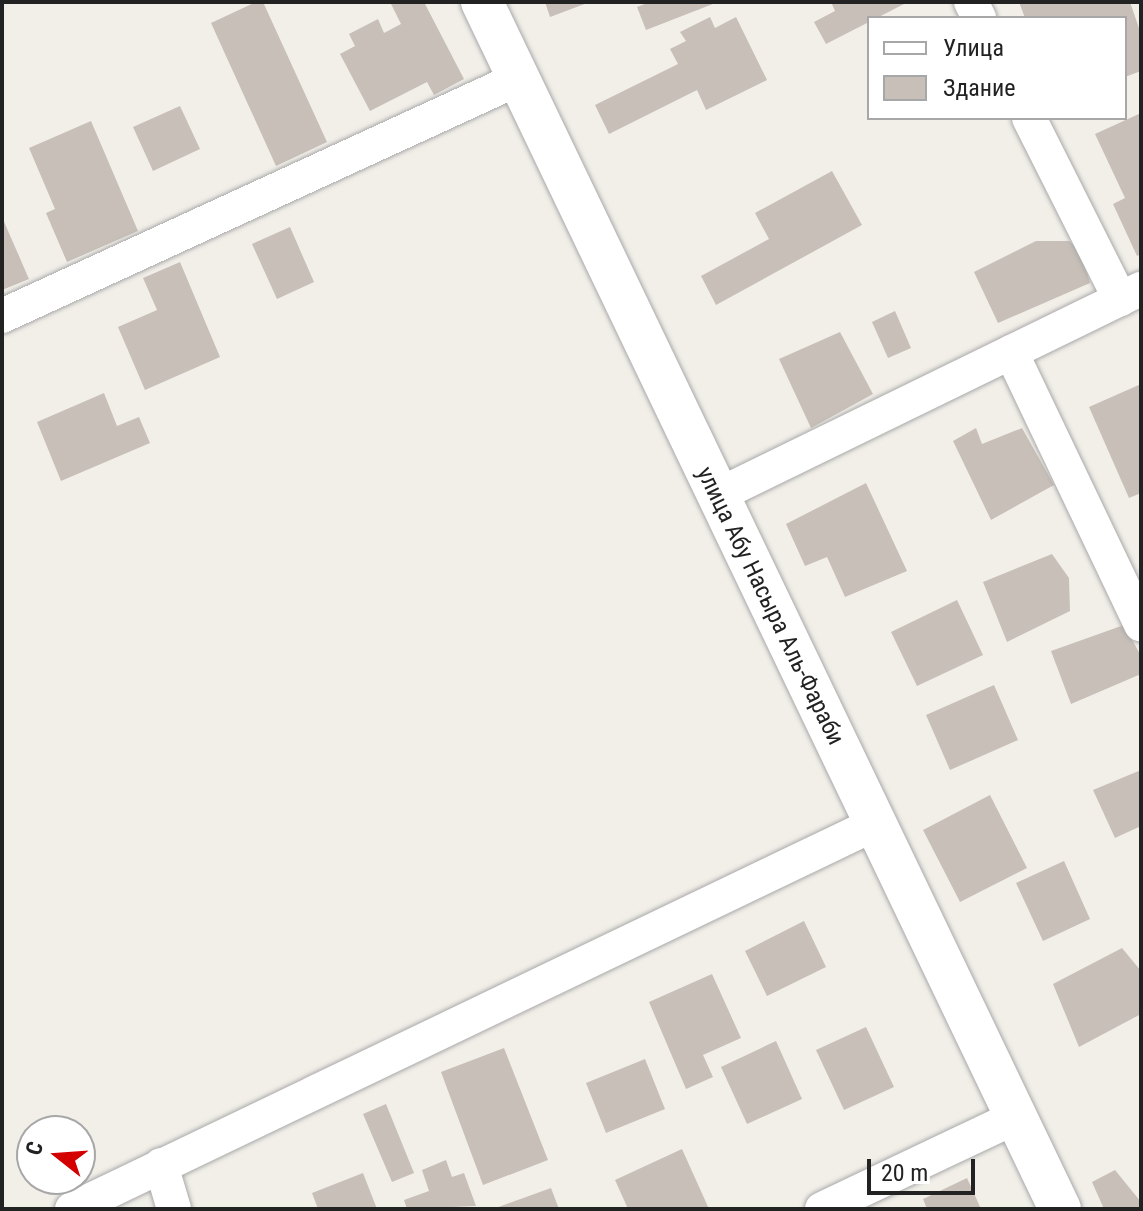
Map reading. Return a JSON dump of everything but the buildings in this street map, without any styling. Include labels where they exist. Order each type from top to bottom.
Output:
[{"type":"street","name":"улица Абу Насыра Аль-Фараби","points":[[482,2],[1060,1209]]},
{"type":"street","points":[[2,316],[518,79]]},
{"type":"street","points":[[716,496],[1131,294],[1030,120]]},
{"type":"street","points":[[1011,352],[1141,625]]},
{"type":"street","points":[[72,1209],[875,824]]},
{"type":"street","points":[[822,1209],[1016,1117]]},
{"type":"street","points":[[161,1165],[174,1209]]}]
